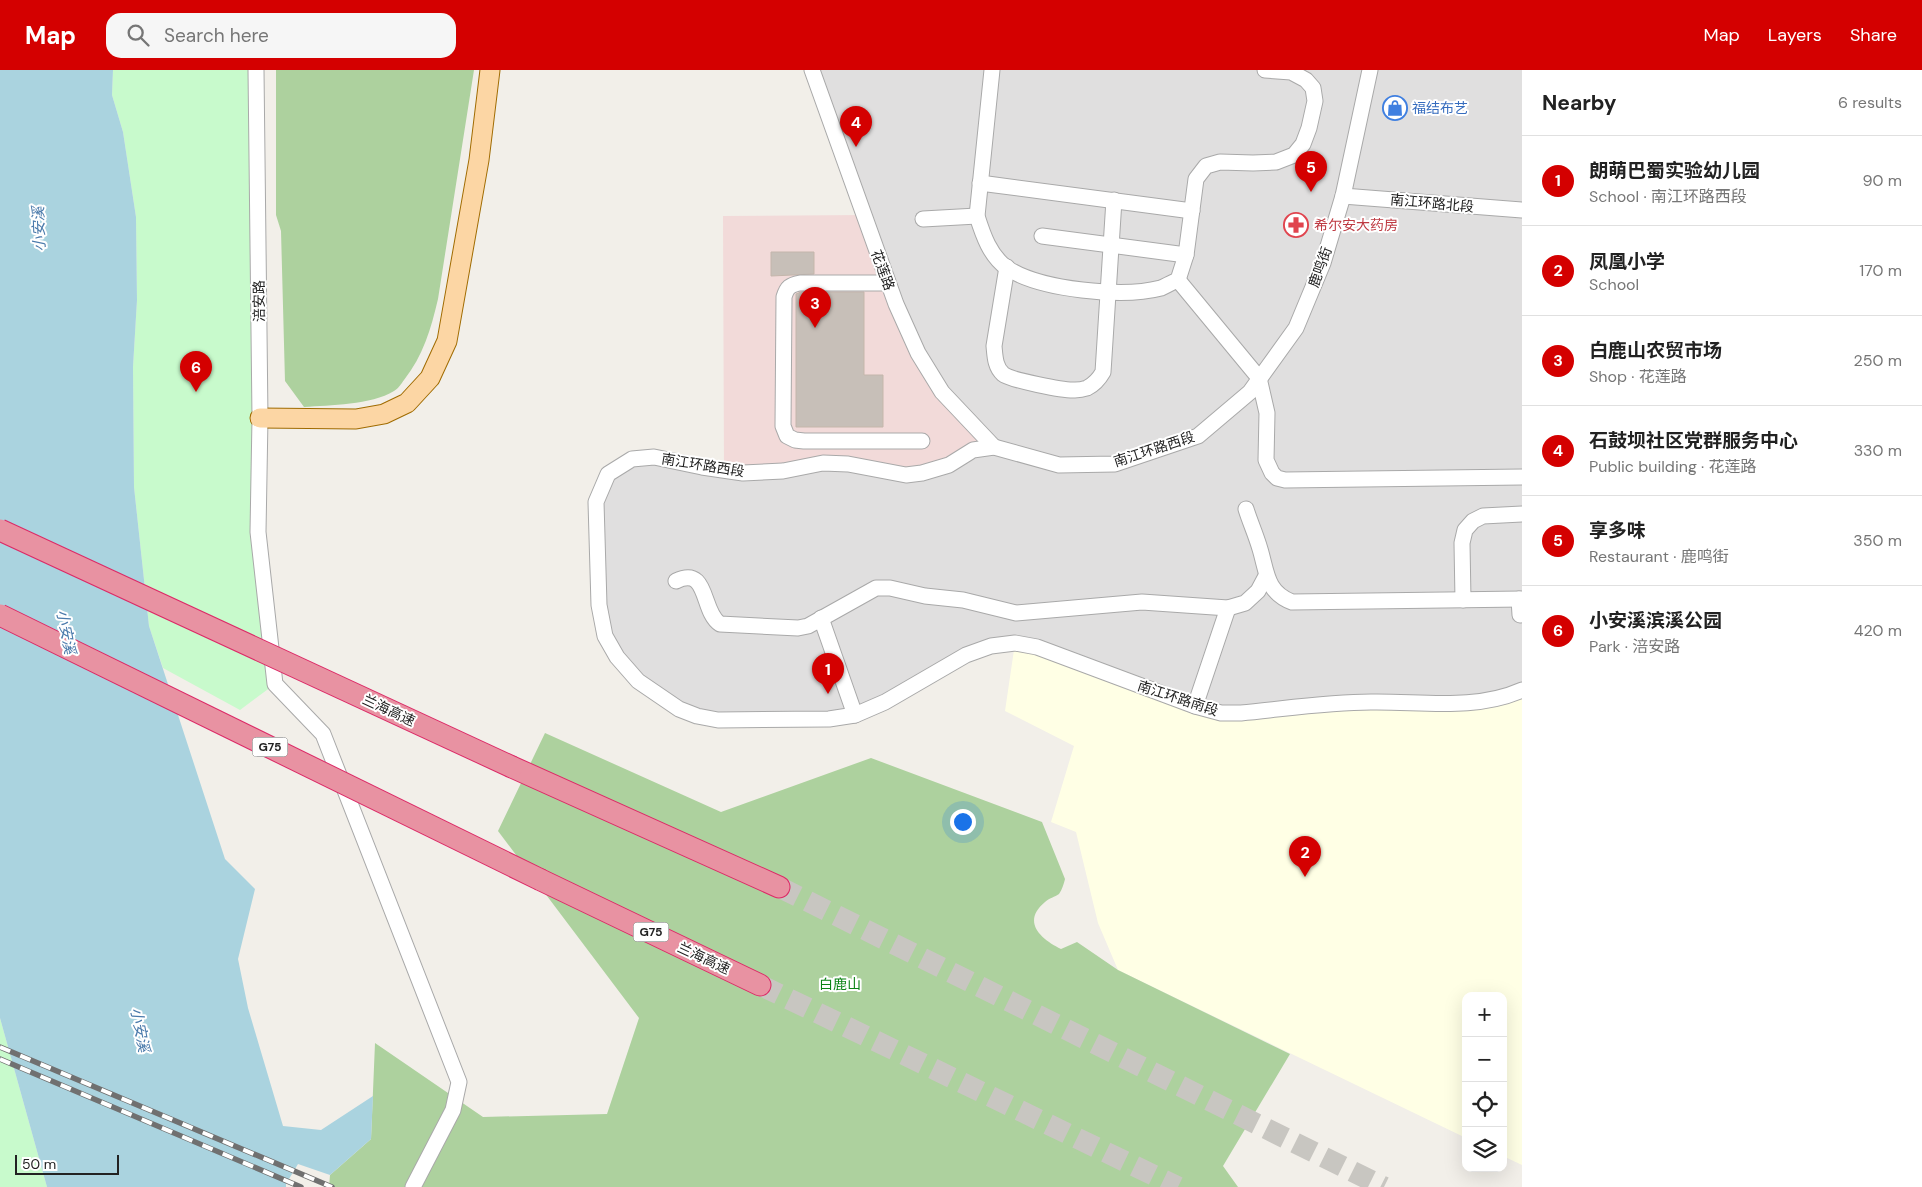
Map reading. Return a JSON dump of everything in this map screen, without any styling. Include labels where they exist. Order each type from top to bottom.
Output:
[{"type":"highway","name":"兰海高速","points":[[0,530],[512,767],[778,887]]},
{"type":"highway","name":"兰海高速","points":[[0,615],[541,880],[760,984]]},
{"type":"main road","points":[[260,418],[356,418],[384,414],[407,403],[430,378],[447,341],[479,160],[490,70]]},
{"type":"street","name":"涪安路","points":[[256,70],[260,418],[258,532],[275,684],[323,734],[459,1082],[453,1110],[413,1187]]},
{"type":"street","name":"花莲路","points":[[812,70],[888,283],[918,353],[942,392],[994,447]]},
{"type":"street","points":[[992,70],[977,216],[983,235],[994,255],[1007,268],[1027,277],[1053,286],[1108,291],[1161,288],[1178,280],[1186,256],[1196,179],[1206,166],[1220,162],[1276,162],[1294,155],[1303,144],[1315,101],[1313,88],[1306,80],[1290,72],[1265,70]]},
{"type":"street","name":"鹿鸣街","points":[[1250,392],[1296,328],[1323,263],[1343,196],[1370,70]]},
{"type":"street","points":[[980,183],[1192,210]]},
{"type":"street","name":"南江环路北段","points":[[1343,196],[1522,210]]},
{"type":"street","points":[[1007,268],[994,346],[998,368],[1004,375],[1015,380],[1075,390],[1087,387],[1098,381],[1103,372],[1114,200]]},
{"type":"street","points":[[923,219],[977,216]]},
{"type":"street","points":[[1042,236],[1186,256]]},
{"type":"street","points":[[1178,280],[1260,378],[1268,412],[1266,460],[1272,473],[1277,478],[1284,480],[1522,477]]},
{"type":"street","points":[[888,283],[800,283],[792,284],[786,289],[784,297],[783,426],[787,436],[795,440],[804,441],[922,441]]},
{"type":"street","name":"南江环路西段","points":[[855,715],[829,719],[718,720],[697,716],[678,709],[638,681],[617,657],[605,636],[599,605],[596,502],[608,474],[632,459],[654,457],[743,473],[783,470],[823,463],[848,464],[906,475],[922,473],[949,465],[973,450],[994,447],[1059,465],[1115,464],[1198,436],[1250,392]]},
{"type":"street","points":[[1246,508],[1260,548],[1266,576],[1279,595],[1292,602],[1521,599],[1520,615]]},
{"type":"street","points":[[1463,600],[1462,543],[1465,530],[1473,521],[1483,516],[1522,514]]},
{"type":"street","points":[[676,581],[690,578],[696,580],[713,617],[720,624],[798,628],[808,626],[876,588],[890,588],[926,596],[963,600],[1016,613],[1142,602],[1228,608],[1245,603],[1258,592],[1266,576]]},
{"type":"street","points":[[1195,706],[1228,608]]},
{"type":"street","points":[[821,618],[855,715]]},
{"type":"street","name":"南江环路南段","points":[[855,715],[885,702],[966,655],[992,646],[1015,643],[1036,647],[1195,706],[1221,713],[1241,714],[1369,702],[1480,702],[1522,690]]},
{"type":"shaded area","points":[[812,70],[1522,70],[1522,690],[1512,694],[1241,713],[1037,647],[991,646],[855,715],[718,720],[638,681],[605,636],[596,502],[608,474],[632,459],[743,473],[918,353]]},
{"type":"shaded area","points":[[864,215],[918,353],[994,447],[922,473],[848,464],[724,470],[723,216]]},
{"type":"shaded area","points":[[1015,643],[1221,713],[1480,702],[1522,690],[1522,1165],[1507,1158],[1507,992],[1462,992],[1462,1136],[1118,970],[1098,923],[1076,832],[1051,822],[1074,746],[1005,711]]},
{"type":"green space","points":[[113,70],[256,70],[258,532],[275,684],[240,710],[163,668],[149,626],[134,487],[133,367],[137,300],[136,217],[123,132],[112,95]]},
{"type":"green space","points":[[276,70],[474,70],[438,299],[432,321],[426,342],[411,371],[397,389],[385,396],[350,404],[304,407],[285,381],[281,231],[276,215]]},
{"type":"green space","name":"白鹿山","points":[[545,733],[721,812],[871,758],[1042,822],[1065,879],[1059,894],[1048,899],[1038,909],[1035,916],[1034,923],[1041,935],[1061,949],[1077,942],[1118,970],[1290,1054],[1223,1166],[1238,1187],[329,1187],[330,1175],[371,1139],[375,1043],[483,1117],[607,1114],[639,1018],[498,831]]},
{"type":"green space","points":[[0,1018],[47,1187],[0,1187]]},
{"type":"water","name":"小安溪","points":[[0,70],[113,70],[112,95],[123,132],[136,217],[137,300],[133,367],[134,487],[149,626],[225,859],[255,889],[238,959],[248,1008],[283,1126],[321,1130],[373,1096],[371,1139],[330,1175],[298,1164],[286,1187],[47,1187],[0,1018]]},
{"type":"building","points":[[771,252],[814,252],[814,274],[771,276]]},
{"type":"building","points":[[801,292],[864,292],[864,375],[883,375],[883,427],[796,427],[796,294]]},
{"type":"tunnel","points":[[779,887],[1384,1187]]},
{"type":"tunnel","points":[[760,985],[1178,1187]]},
{"type":"railway","points":[[0,1047],[332,1187]]},
{"type":"railway","points":[[0,1059],[301,1187]]},
{"type":"place","name":"福结布艺","points":[[1395,108]]},
{"type":"place","name":"石鼓坝社区党群服务中心","points":[[856,147]]},
{"type":"place","name":"享多味","points":[[1311,192]]},
{"type":"place","name":"希尔安大药房","points":[[1296,225]]},
{"type":"place","name":"白鹿山农贸市场","points":[[815,328]]},
{"type":"place","name":"小安溪滨溪公园","points":[[196,392]]},
{"type":"place","name":"朗萌巴蜀实验幼儿园","points":[[828,694]]},
{"type":"place","name":"凤凰小学","points":[[1305,877]]}]
